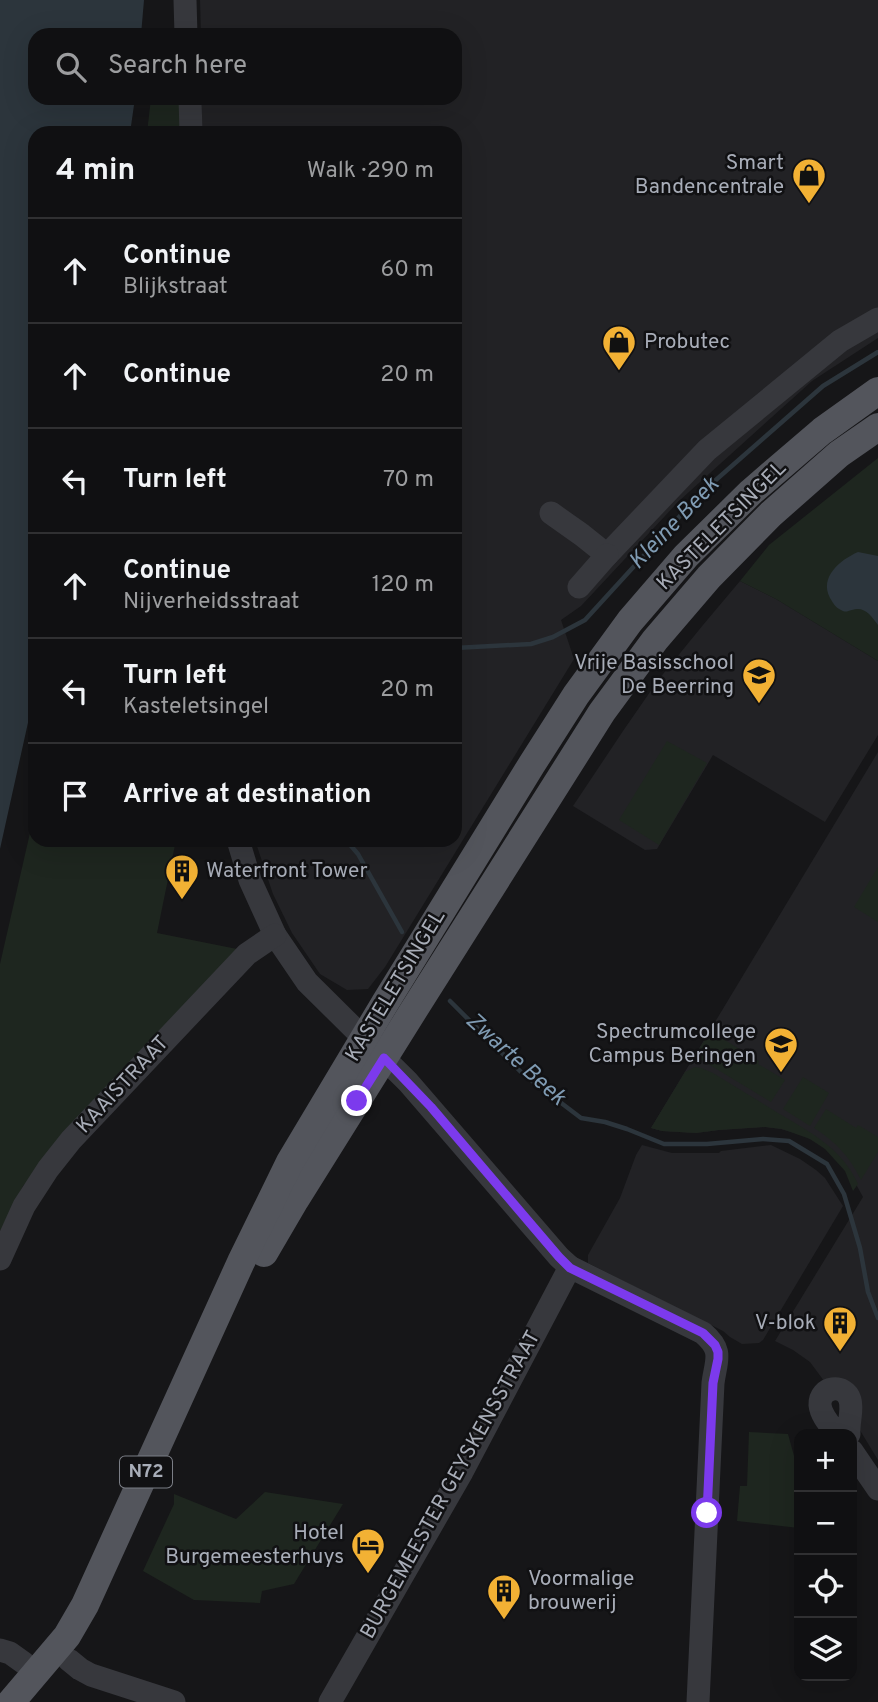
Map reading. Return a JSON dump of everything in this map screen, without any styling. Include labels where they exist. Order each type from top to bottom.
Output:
[{"type":"main road","name":"KASTELETSINGEL","points":[[32,1702],[69,1660],[105,1609],[268,1245],[532,764],[576,695],[630,621],[686,556],[751,492],[822,431],[878,391]]},
{"type":"main road","name":"KASTELETSINGEL","points":[[12,1702],[67,1636],[85,1605],[229,1287],[290,1163],[374,1048],[602,712],[655,640],[709,577],[771,514],[839,454],[878,428]]},
{"type":"street","points":[[185,0],[186,28]]},
{"type":"street","points":[[190,105],[191,126]]},
{"type":"street","points":[[579,587],[707,450],[840,341],[878,319]]},
{"type":"street","points":[[551,513],[607,555]]},
{"type":"street","points":[[240,847],[250,880],[275,934],[307,982],[431,1107],[559,1257],[570,1268],[703,1333],[718,1352],[698,1702]]},
{"type":"street","name":"KAAISTRAAT","points":[[0,1259],[24,1206],[71,1140],[247,954],[275,934]]},
{"type":"street","name":"BURGEMEESTER GEYSKENSSTRAAT","points":[[330,1702],[462,1472],[570,1268]]},
{"type":"street","points":[[833,1429],[822,1413],[820,1405],[825,1393],[835,1388],[849,1398],[851,1405],[848,1429]]},
{"type":"street","points":[[857,1458],[878,1489]]},
{"type":"street","points":[[0,1650],[10,1653],[24,1663]]},
{"type":"street","points":[[69,1660],[91,1675],[174,1702]]},
{"type":"shaded area","points":[[0,0],[144,0],[142,28],[28,28],[28,105],[134,105],[131,126],[28,126],[28,723],[0,849]]},
{"type":"shaded area","points":[[200,0],[878,0],[878,338],[812,381],[679,501],[581,606],[561,620],[574,659],[462,842],[462,126],[202,126],[202,105],[462,105],[462,28],[201,28]]},
{"type":"shaded area","points":[[150,105],[180,105],[181,126],[148,126]]},
{"type":"shaded area","points":[[878,458],[878,661],[776,599],[740,581],[769,545]]},
{"type":"shaded area","points":[[858,552],[878,556],[878,625],[864,611],[857,609],[845,612],[836,607],[827,590],[829,576],[833,570]]},
{"type":"shaded area","name":"Vrije Basisschool De Beerring","points":[[740,581],[776,599],[878,661],[878,735],[825,822],[713,755],[657,849],[645,850],[573,806],[659,679]]},
{"type":"shaded area","points":[[667,741],[707,763],[659,845],[619,820]]},
{"type":"shaded area","name":"Spectrumcollege Campus Beringen","points":[[878,752],[878,1460],[858,1427],[810,1362],[775,1341],[863,1197],[852,1177],[838,1158],[820,1145],[805,1136],[781,1129],[765,1127],[696,1133],[651,1128]]},
{"type":"shaded area","points":[[28,842],[28,847],[175,847],[157,933],[237,949],[23,1186],[0,1231],[0,964]]},
{"type":"shaded area","points":[[257,847],[459,847],[385,967],[368,989],[347,990],[320,974],[292,933],[273,894]]},
{"type":"shaded area","points":[[878,867],[878,922],[854,907]]},
{"type":"shaded area","points":[[710,1031],[785,1080],[771,1102],[695,1056]]},
{"type":"shaded area","points":[[695,1067],[713,1073],[824,1142],[851,1171],[858,1184],[853,1191],[845,1171],[825,1149],[810,1139],[782,1129],[765,1127],[696,1133],[651,1128],[685,1072]]},
{"type":"shaded area","points":[[803,1077],[829,1093],[810,1126],[783,1109]]},
{"type":"shaded area","points":[[826,1109],[856,1128],[858,1125],[878,1137],[878,1152],[861,1180],[841,1150],[814,1128]]},
{"type":"shaded area","points":[[642,1145],[672,1153],[719,1153],[771,1145],[816,1170],[825,1178],[843,1206],[759,1343],[742,1344],[723,1331],[588,1263],[588,1255],[620,1198]]},
{"type":"shaded area","points":[[749,1432],[788,1434],[794,1456],[794,1527],[737,1521],[740,1486],[747,1486]]},
{"type":"shaded area","points":[[265,1492],[343,1504],[294,1584],[262,1591],[260,1603],[194,1600],[143,1571],[174,1504],[174,1494],[236,1519]]},
{"type":"waterway","name":"Kleine Beek","points":[[462,648],[531,644],[553,637],[585,620],[701,493],[823,386],[878,352]]},
{"type":"waterway","name":"Zwarte Beek","points":[[352,847],[402,932]]},
{"type":"waterway","name":"Zwarte Beek","points":[[450,1001],[523,1074],[581,1118],[605,1122],[664,1144],[707,1144],[763,1139],[789,1141],[827,1164],[844,1194],[860,1248],[868,1292],[878,1318]]},
{"type":"place","name":"Smart Bandencentrale","points":[[809,205]]},
{"type":"place","name":"Probutec","points":[[619,372]]},
{"type":"place","name":"Vrije Basisschool De Beerring","points":[[759,705]]},
{"type":"place","name":"Waterfront Tower","points":[[182,901]]},
{"type":"place","name":"Spectrumcollege Campus Beringen","points":[[781,1074]]},
{"type":"place","name":"V-blok","points":[[840,1353]]},
{"type":"place","name":"Hotel Burgemeesterhuys","points":[[368,1575]]},
{"type":"place","name":"Voormalige brouwerij","points":[[504,1621]]},
{"type":"route","points":[[357,1101],[384,1058],[431,1107],[570,1268],[703,1333],[710,1339],[718,1352],[718,1359],[713,1383],[707,1513]]}]
